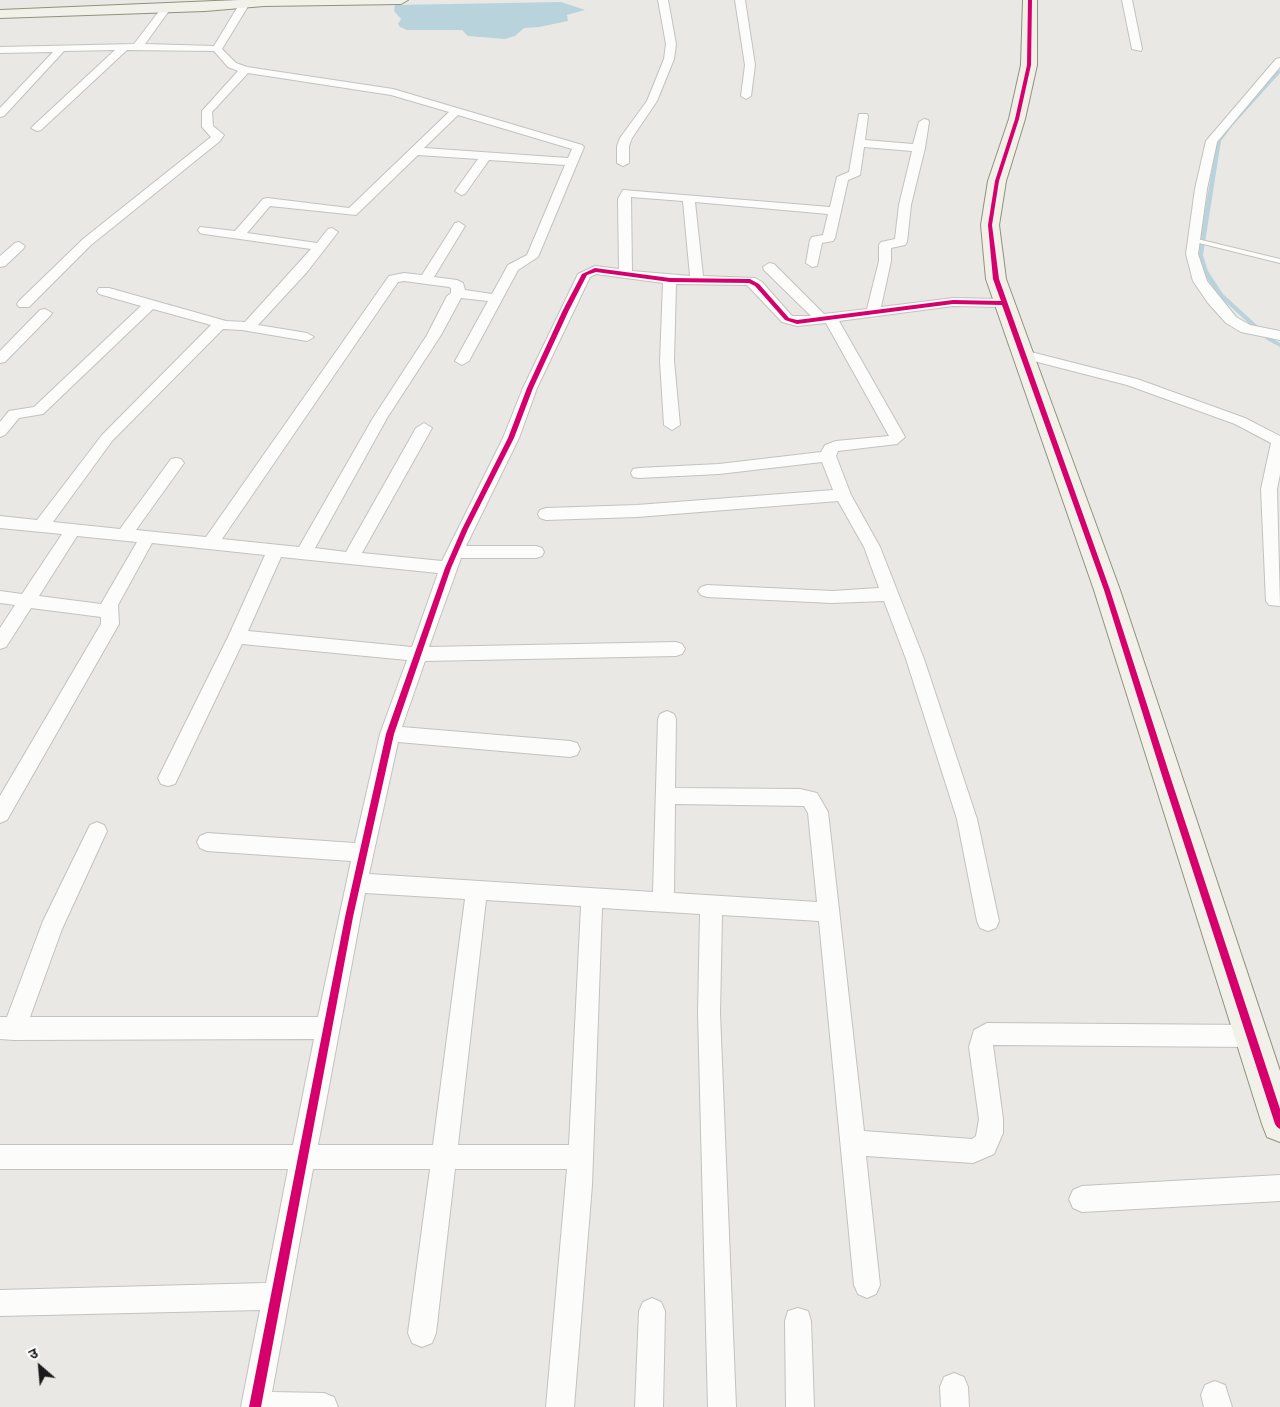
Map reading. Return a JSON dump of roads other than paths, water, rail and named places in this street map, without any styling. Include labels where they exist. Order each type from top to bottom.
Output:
[{"type":"street","points":[[0,14],[245,3],[401,0]]},
{"type":"street","points":[[624,163],[623,146],[626,138],[652,101],[669,59],[670,44],[663,0]]},
{"type":"street","points":[[740,0],[750,65],[746,96]]},
{"type":"street","points":[[1030,0],[1030,65],[1017,119],[997,182],[990,225],[996,279],[1107,590],[1280,1124]]},
{"type":"street","points":[[1127,0],[1137,49]]},
{"type":"street","points":[[217,49],[245,3]]},
{"type":"street","points":[[138,47],[166,8]]},
{"type":"street","points":[[4,51],[61,48],[200,46],[217,49],[232,65],[244,70],[337,82],[393,92],[576,146],[579,149],[532,257],[513,268],[462,361]]},
{"type":"street","points":[[37,128],[124,47]]},
{"type":"street","points":[[0,114],[61,48]]},
{"type":"street","points":[[1269,334],[1235,323],[1206,291],[1194,263],[1208,148],[1212,140],[1280,61]]},
{"type":"street","points":[[24,304],[87,242],[216,139],[218,135],[208,127],[206,111],[244,70]]},
{"type":"street","points":[[238,235],[265,203],[352,212],[457,110]]},
{"type":"street","points":[[812,263],[815,241],[829,238],[843,177],[854,175],[864,116]]},
{"type":"street","points":[[873,313],[885,261],[885,245],[900,242],[905,205],[924,122]]},
{"type":"street","points":[[860,143],[919,148]]},
{"type":"street","points":[[415,151],[573,162]]},
{"type":"street","points":[[461,192],[486,156]]},
{"type":"street","points":[[626,275],[625,194],[650,194],[836,211]]},
{"type":"street","points":[[689,199],[697,281]]},
{"type":"street","points":[[426,280],[459,226]]},
{"type":"street","points":[[204,230],[320,247]]},
{"type":"street","points":[[247,327],[332,232]]},
{"type":"street","points":[[0,263],[19,246]]},
{"type":"street","points":[[769,267],[827,320],[897,437],[892,441],[836,446],[830,448],[828,456],[843,495],[872,547],[891,594],[967,819],[988,921]]},
{"type":"street","points":[[324,1407],[255,1406],[356,883],[390,734],[416,654],[452,560],[511,438],[530,388],[586,274],[595,270],[670,280],[753,282],[787,319],[797,322],[827,320],[953,302],[1004,303]]},
{"type":"street","points":[[210,544],[391,283],[400,277],[456,284],[459,289],[458,294]]},
{"type":"street","points":[[670,280],[667,361],[672,425]]},
{"type":"street","points":[[104,291],[221,324],[307,337]]},
{"type":"street","points":[[304,553],[380,418],[434,334],[454,296],[458,294],[496,298]]},
{"type":"street","points":[[0,432],[14,414],[38,411],[151,304]]},
{"type":"street","points":[[0,359],[45,313]]},
{"type":"street","points":[[41,526],[107,438],[221,324]]},
{"type":"street","points":[[1022,354],[1132,382],[1240,421],[1280,442],[1269,488],[1275,601]]},
{"type":"street","points":[[352,557],[424,428]]},
{"type":"street","points":[[639,473],[718,469],[828,456]]},
{"type":"street","points":[[124,536],[176,463]]},
{"type":"street","points":[[546,514],[646,511],[843,495]]},
{"type":"street","points":[[0,522],[72,531],[352,557],[452,560],[536,552]]},
{"type":"street","points":[[0,642],[72,531]]},
{"type":"street","points":[[0,814],[110,624],[109,612],[112,599],[148,538]]},
{"type":"street","points":[[168,778],[237,637],[275,551]]},
{"type":"street","points":[[707,591],[832,597],[891,594]]},
{"type":"street","points":[[0,597],[109,612]]},
{"type":"street","points":[[237,637],[416,654],[676,649]]},
{"type":"street","points":[[663,900],[667,719]]},
{"type":"street","points":[[390,734],[570,749]]},
{"type":"street","points":[[666,796],[800,796],[810,799],[818,812],[867,1285]]},
{"type":"street","points":[[97,831],[51,928],[7,1029],[328,1028]]},
{"type":"street","points":[[207,842],[363,852]]},
{"type":"street","points":[[356,883],[663,900],[829,912]]},
{"type":"street","points":[[422,1333],[477,890]]},
{"type":"street","points":[[560,1407],[580,1157],[592,896]]},
{"type":"street","points":[[711,904],[709,1013],[722,1407]]},
{"type":"street","points":[[853,1144],[973,1151],[985,1145],[991,1133],[981,1047],[982,1038],[987,1034],[1251,1036]]},
{"type":"street","points":[[0,1157],[580,1157]]},
{"type":"street","points":[[1082,1199],[1280,1188]]},
{"type":"street","points":[[0,1303],[276,1296]]},
{"type":"street","points":[[649,1407],[652,1311]]},
{"type":"street","points":[[798,1321],[800,1407]]},
{"type":"lane","points":[[1196,241],[1280,261]]},
{"type":"water","points":[[561,2],[585,10],[567,15],[568,21],[524,28],[515,36],[505,39],[468,36],[462,30],[407,30],[400,27],[398,24],[401,19],[394,11],[395,5]]},
{"type":"waterway","points":[[1280,71],[1231,124],[1219,141],[1200,255],[1205,271],[1221,295],[1269,339],[1280,345]]}]
